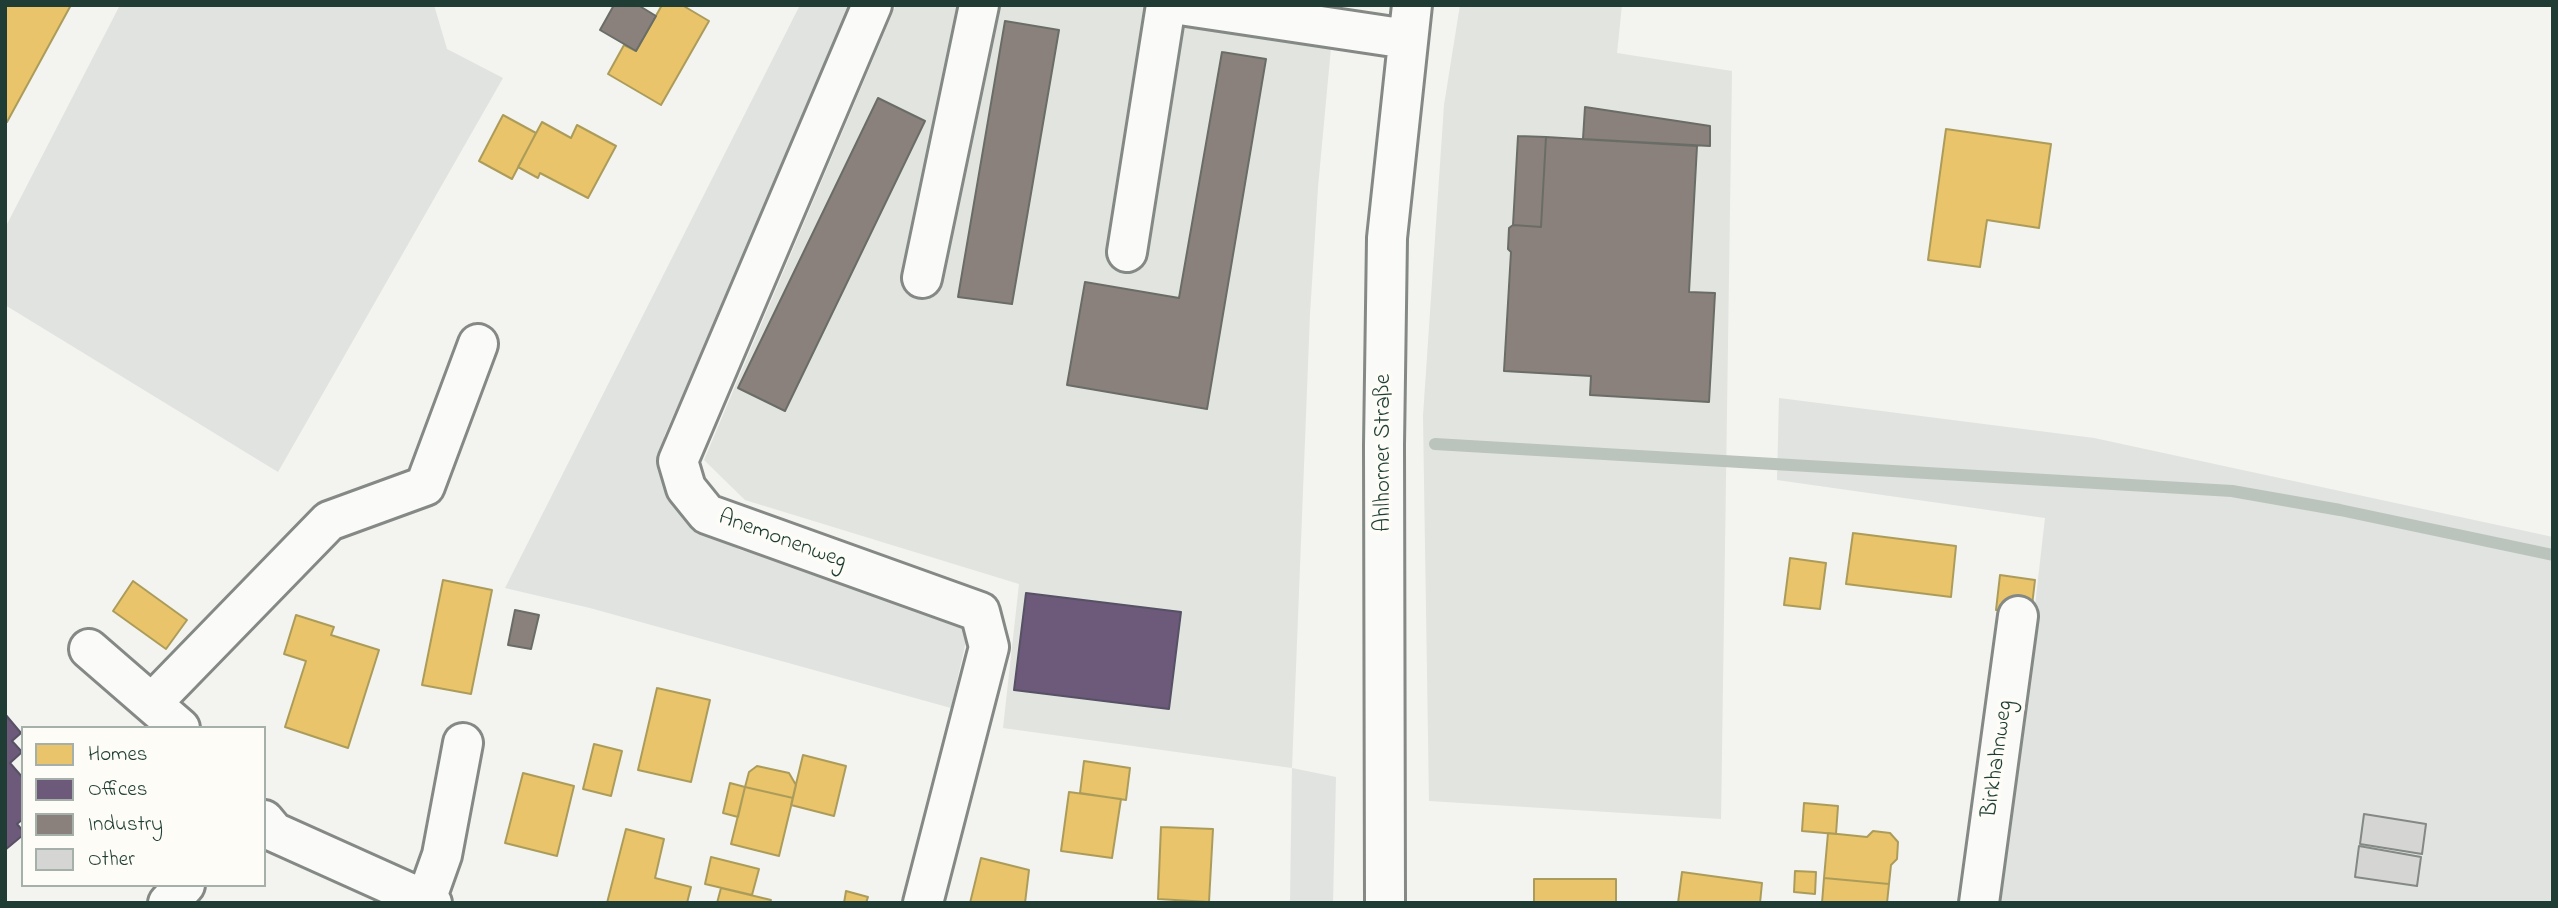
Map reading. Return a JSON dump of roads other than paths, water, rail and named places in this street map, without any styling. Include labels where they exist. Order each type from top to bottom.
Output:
[{"type":"street","name":"Anemonenweg","points":[[872,5],[678,461],[687,488],[707,514],[980,612],[989,647],[923,903]]},
{"type":"street","points":[[922,278],[979,5]]},
{"type":"street","points":[[1127,252],[1166,5]]},
{"type":"street","points":[[1180,5],[1409,22]]},
{"type":"street","name":"Ahlhorner Straße","points":[[1385,903],[1384,445],[1387,238],[1409,22]]},
{"type":"street","points":[[89,649],[166,715],[329,521],[425,486],[478,344]]},
{"type":"street","name":"Birkhahnweg","points":[[1979,903],[2018,616]]},
{"type":"street","points":[[268,830],[429,902],[442,855],[463,743]]},
{"type":"street","points":[[168,903],[183,887]]},
{"type":"waterway","points":[[1435,444],[2232,491],[2340,510],[2553,555]]}]
